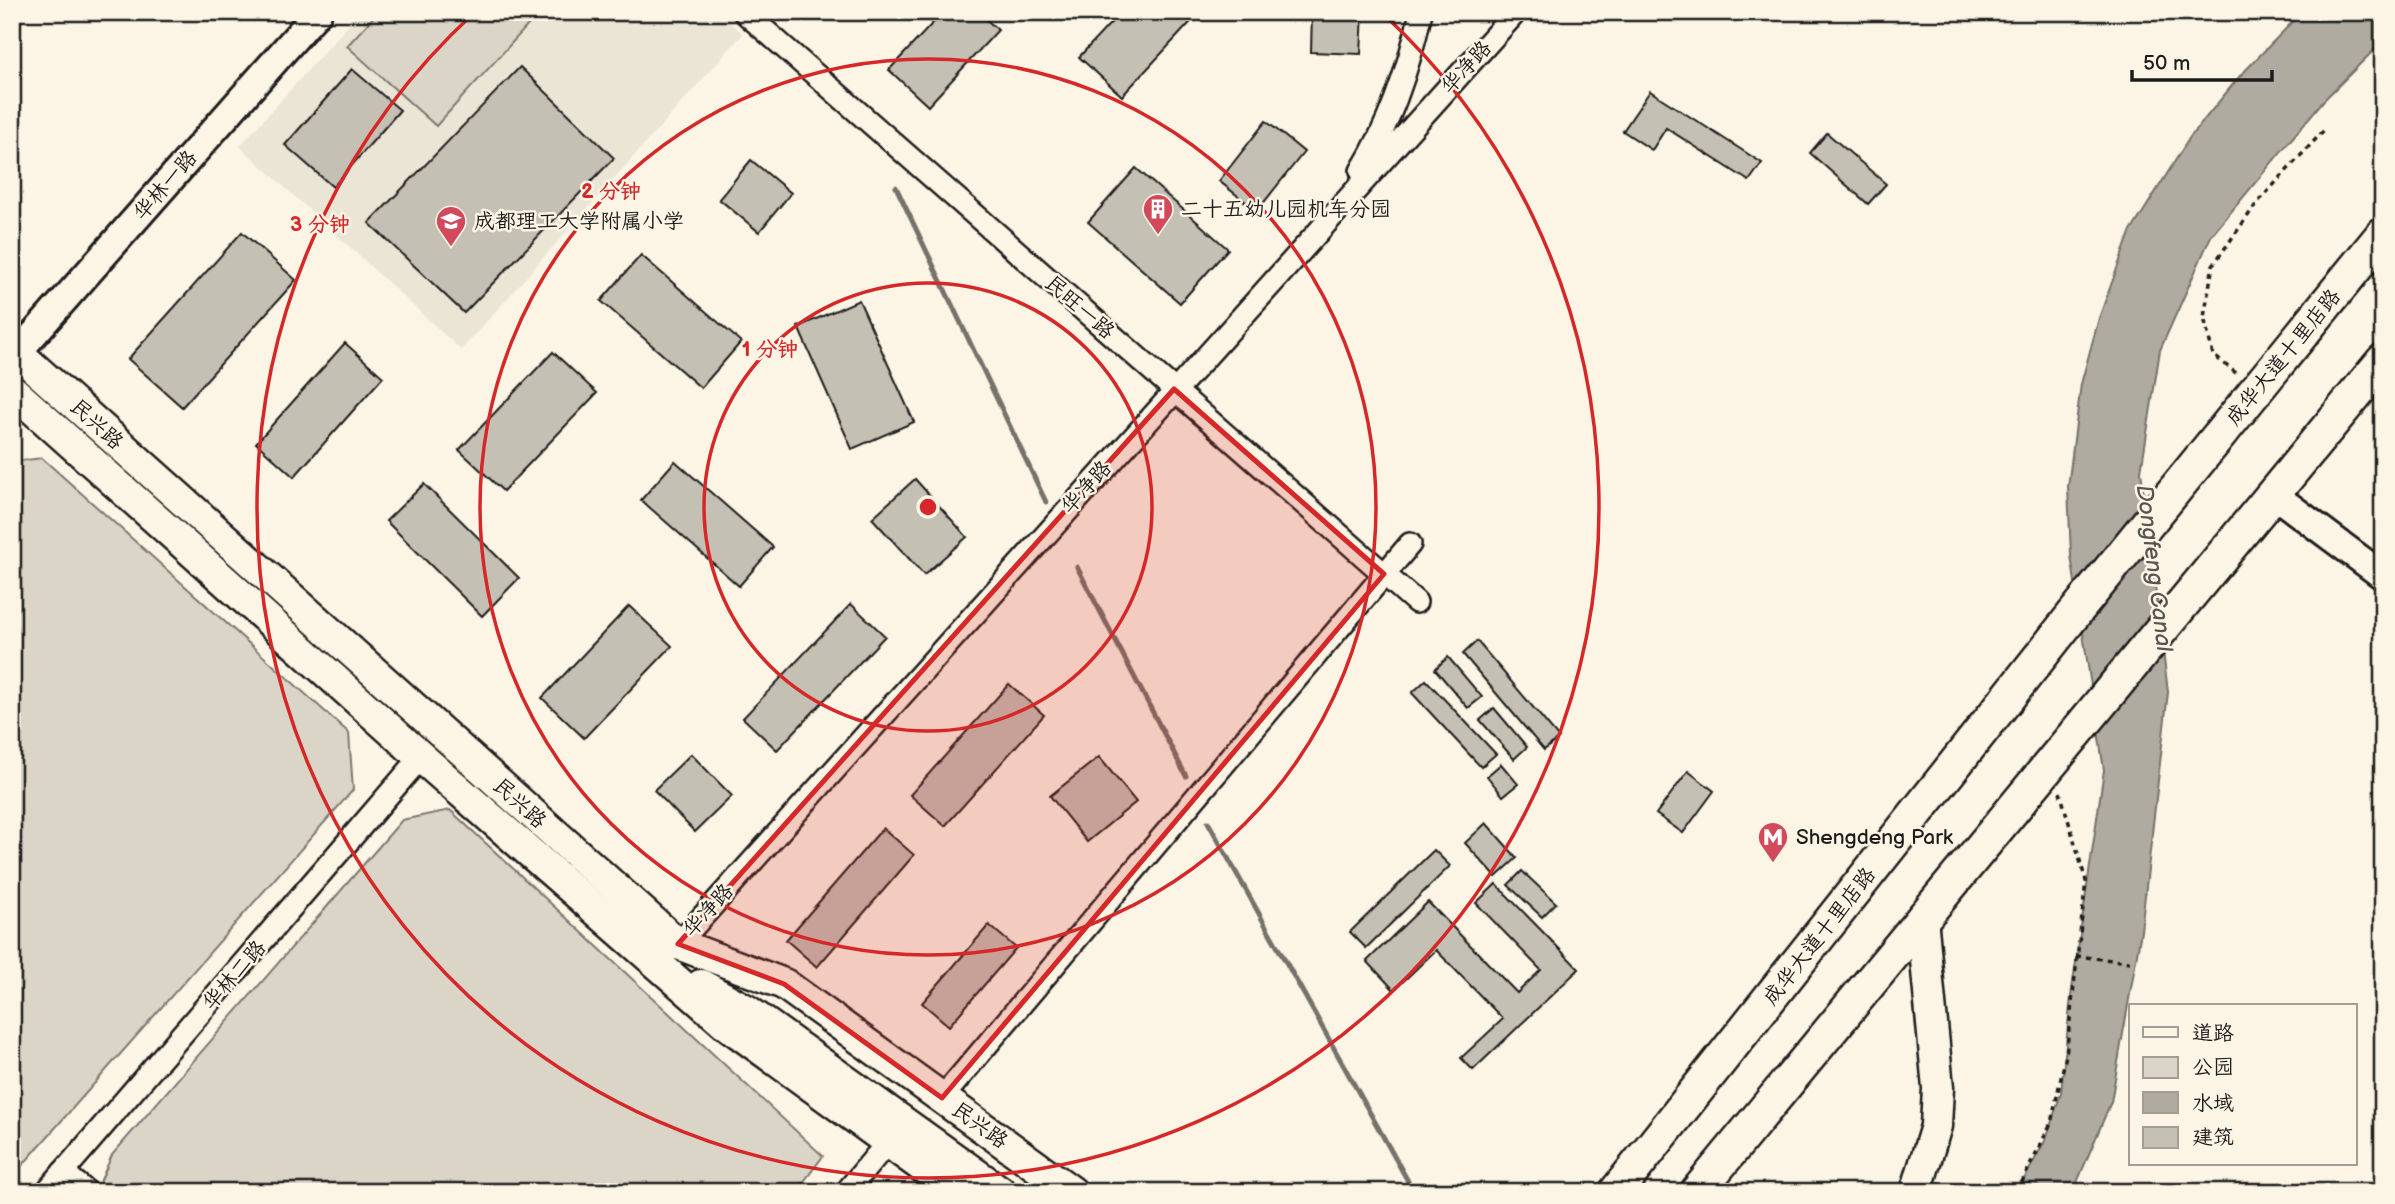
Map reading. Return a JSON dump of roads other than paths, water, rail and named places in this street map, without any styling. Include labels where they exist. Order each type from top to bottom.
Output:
[{"type":"main road","name":"成华大道十里店路","points":[[1616,1192],[2074,614],[2383,234]]},
{"type":"main road","name":"民兴路","points":[[14,353],[666,952],[725,1023],[957,1192]]},
{"type":"main road","points":[[1697,1192],[2090,712],[2383,361]]},
{"type":"main road","name":"民兴路","points":[[12,390],[421,757],[666,952],[784,984],[1072,1192]]},
{"type":"main road","points":[[1916,1192],[1936,1126],[1938,1088],[1922,917]]},
{"type":"main road","points":[[666,952],[756,1001]]},
{"type":"main road","name":"民兴路","points":[[756,1001],[1001,1192]]},
{"type":"main road","name":"民兴路","points":[[756,1001],[1042,1192]]},
{"type":"street","name":"华林一路","points":[[14,353],[318,12]]},
{"type":"street","name":"民旺一路","points":[[744,12],[1416,602]]},
{"type":"street","points":[[1338,208],[1364,166],[1391,111],[1410,61],[1421,12]]},
{"type":"street","name":"华净路","points":[[666,952],[1516,12]]},
{"type":"street","points":[[2273,494],[2383,576]]},
{"type":"street","points":[[943,1098],[1410,544]]},
{"type":"street","name":"华林二路","points":[[46,1192],[421,757]]},
{"type":"street","points":[[846,1192],[888,1142]]},
{"type":"street","points":[[63,1172],[87,1192]]},
{"type":"water","points":[[2302,12],[2383,12],[2383,41],[2323,101],[2211,236],[2160,350],[2141,471],[2168,692],[2141,931],[2111,1102],[2073,1192],[2017,1192],[2046,1139],[2061,1093],[2071,996],[2104,770],[2071,556],[2068,487],[2081,384],[2099,318],[2130,233],[2190,137],[2239,77]]},
{"type":"waterway","points":[[896,187],[1046,502]]},
{"type":"waterway","points":[[1077,567],[1186,776]]},
{"type":"waterway","points":[[1208,822],[1414,1192]]},
{"type":"place","name":"二十五幼儿园机车分园","points":[[1158,236]]},
{"type":"place","name":"成都理工大学附属小学","points":[[451,248]]},
{"type":"place","name":"Shengdeng Park","points":[[1773,864]]},
{"type":"water label","name":"Dongfeng Canal","points":[[2155,568]]}]
